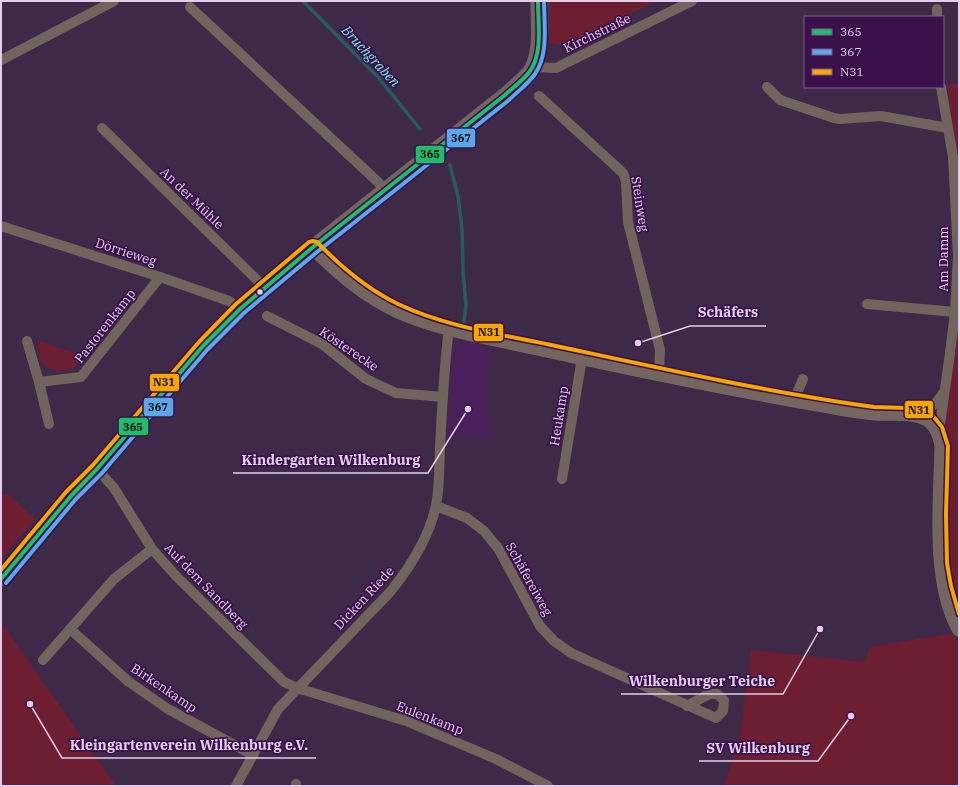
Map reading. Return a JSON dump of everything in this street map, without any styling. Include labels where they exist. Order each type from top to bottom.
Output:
[{"type":"street","points":[[1,60],[114,1]]},
{"type":"street","points":[[1,579],[71,496],[97,469],[203,346],[240,309],[313,247],[504,95],[533,67],[538,46],[538,1]]},
{"type":"street","name":"Kirchstraße","points":[[533,67],[556,68],[692,1]]},
{"type":"street","points":[[190,7],[372,177],[384,190]]},
{"type":"street","points":[[767,87],[780,100],[834,118],[840,119],[880,116],[948,128]]},
{"type":"street","name":"Am Damm","points":[[939,432],[955,312],[958,256],[953,157],[941,88]]},
{"type":"street","name":"Steinweg","points":[[539,96],[623,173],[626,181],[628,222],[660,350],[659,373]]},
{"type":"street","name":"An der Mühle","points":[[102,128],[264,288]]},
{"type":"street","name":"Dörrieweg","points":[[1,226],[160,277],[229,301],[240,309]]},
{"type":"street","points":[[313,247],[329,264],[379,301],[409,316],[449,328],[582,358],[852,411],[915,414],[926,418],[939,432],[942,446],[940,552],[947,593],[959,629]]},
{"type":"street","name":"Pastorenkamp","points":[[39,382],[81,377],[160,277]]},
{"type":"street","points":[[867,304],[955,312]]},
{"type":"street","name":"Kösterecke","points":[[267,316],[322,344],[366,379],[396,393],[443,397]]},
{"type":"street","name":"Dicken Riede","points":[[236,786],[278,709],[391,590],[407,570],[424,538],[436,506],[449,328]]},
{"type":"street","points":[[27,341],[49,424]]},
{"type":"street","name":"Heukamp","points":[[562,480],[582,358]]},
{"type":"street","points":[[794,400],[803,380]]},
{"type":"street","points":[[915,414],[927,410],[936,403],[945,389]]},
{"type":"street","name":"Auf dem Sandberg","points":[[97,469],[114,488],[152,549],[176,576],[284,682],[297,688]]},
{"type":"street","name":"Schäfereiweg","points":[[436,506],[467,518],[484,531],[498,548],[540,626],[554,641],[571,653],[688,706]]},
{"type":"street","points":[[43,660],[114,579],[152,549]]},
{"type":"street","name":"Birkenkamp","points":[[70,629],[129,682],[168,709],[253,755]]},
{"type":"street","name":"Eulenkamp","points":[[297,688],[406,721],[496,759],[548,786]]},
{"type":"shaded area","points":[[549,1],[657,1],[563,46],[549,43]]},
{"type":"shaded area","points":[[959,83],[959,192],[957,156],[947,85]]},
{"type":"shaded area","points":[[959,307],[959,614],[948,567],[948,442],[946,419]]},
{"type":"shaded area","points":[[37,340],[83,356],[73,369],[55,371],[41,363]]},
{"type":"shaded area","points":[[460,341],[490,347],[485,383],[489,437],[447,435],[453,350],[455,344]]},
{"type":"shaded area","points":[[8,494],[35,519],[1,559],[1,496]]},
{"type":"shaded area","points":[[1,622],[116,786],[1,786]]},
{"type":"shaded area","points":[[951,634],[959,641],[959,786],[724,786],[739,741],[751,650],[865,662],[870,647]]},
{"type":"waterway","name":"Bruchgraben","points":[[303,1],[377,76],[420,129]]},
{"type":"waterway","points":[[547,1],[547,34]]},
{"type":"waterway","name":"Bruchgraben","points":[[450,165],[458,196],[462,229],[463,272],[466,305],[464,322]]},
{"type":"transit line","name":"365","points":[[1,579],[71,496],[97,469],[203,346],[240,309],[313,247],[505,95],[524,78],[530,71],[537,56],[539,38],[538,1]]},
{"type":"transit line","name":"367","points":[[6,583],[75,500],[102,473],[207,350],[244,313],[317,252],[509,100],[529,81],[539,66],[544,48],[544,1]]},
{"type":"transit line","name":"N31","points":[[1,570],[66,492],[93,465],[199,342],[236,304],[309,242],[313,241],[317,242],[355,277],[376,292],[398,304],[436,319],[496,334],[742,385],[874,407],[920,410],[933,416],[942,427],[948,446],[946,515],[947,563],[951,586],[959,614]]},
{"type":"place","name":"Schäfers","points":[[638,343]]},
{"type":"place","name":"Kindergarten Wilkenburg","points":[[468,409]]},
{"type":"place","name":"Wilkenburger Teiche","points":[[820,629]]},
{"type":"place","name":"Kleingartenverein Wilkenburg e.V.","points":[[30,704]]},
{"type":"place","name":"SV Wilkenburg","points":[[851,716]]}]
